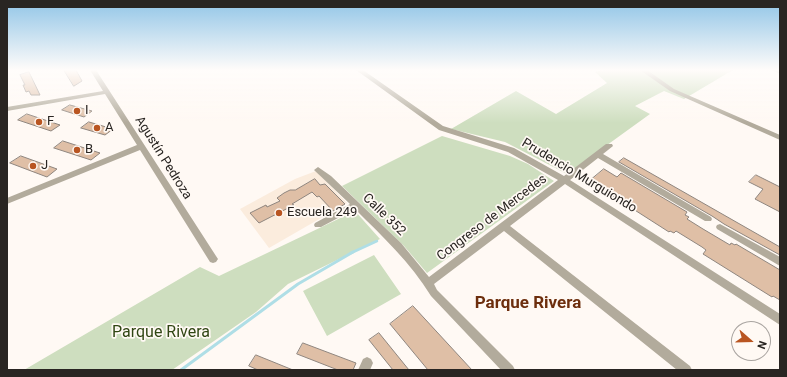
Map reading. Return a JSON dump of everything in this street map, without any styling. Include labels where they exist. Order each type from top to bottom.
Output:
[{"type":"street","name":"Agustín Pedroza","points":[[104,88],[213,259]]},
{"type":"street","name":"Prudencio Murguiondo","points":[[384,88],[441,128],[511,150],[564,180],[780,320]]},
{"type":"street","points":[[670,88],[780,138]]},
{"type":"street","points":[[7,109],[107,92]]},
{"type":"street","points":[[7,201],[142,146]]},
{"type":"street","name":"Congreso de Mercedes","points":[[428,282],[610,146]]},
{"type":"street","points":[[599,155],[708,219]]},
{"type":"street","name":"Calle 352","points":[[318,170],[398,246],[428,282],[434,293],[509,370]]},
{"type":"street","points":[[318,225],[355,205]]},
{"type":"street","points":[[504,226],[686,370]]},
{"type":"street","points":[[720,227],[780,262]]},
{"type":"shaded area","name":"Escuela 249","points":[[316,171],[347,203],[269,248],[240,209],[295,179]]},
{"type":"green space","points":[[599,88],[703,88],[684,99],[664,91],[635,106],[650,114],[567,174],[505,142],[451,129],[516,91],[556,114]]},
{"type":"green space","points":[[442,136],[510,156],[528,164],[554,181],[427,273],[404,246],[342,186]]},
{"type":"green space","name":"Parque Rivera","points":[[355,211],[380,239],[288,284],[256,312],[172,370],[24,370],[200,267],[219,276]]},
{"type":"green space","points":[[374,255],[401,294],[327,336],[303,291]]},
{"type":"building","points":[[24,88],[36,88],[40,95],[31,95],[29,91],[26,92]]},
{"type":"building","name":"I","points":[[70,105],[92,111],[84,117],[62,110]]},
{"type":"building","name":"F","points":[[27,114],[60,125],[51,131],[18,120]]},
{"type":"building","name":"A","points":[[89,122],[113,129],[105,135],[81,128]]},
{"type":"building","name":"B","points":[[63,141],[100,153],[91,160],[54,148]]},
{"type":"building","name":"J","points":[[21,156],[57,169],[47,177],[10,163]]},
{"type":"building","points":[[624,158],[780,247],[780,255],[619,162]]},
{"type":"building","points":[[604,169],[617,177],[621,173],[687,212],[685,215],[689,217],[687,219],[703,229],[730,245],[731,243],[736,244],[780,270],[780,300],[773,296],[772,297],[703,254],[706,250],[702,247],[676,231],[674,233],[669,232],[605,191],[606,190],[603,188],[605,187],[592,179]]},
{"type":"building","points":[[756,175],[780,187],[780,212],[755,199],[763,189],[749,182]]},
{"type":"building","points":[[315,179],[320,185],[325,184],[345,204],[333,211],[319,196],[317,197],[312,192],[292,204],[294,205],[259,223],[250,213],[266,205],[267,207],[280,201],[277,198],[284,193],[290,190],[295,190]]},
{"type":"building","points":[[413,306],[472,370],[428,370],[390,324]]},
{"type":"building","points":[[379,333],[409,370],[393,370],[369,340]]},
{"type":"building","points":[[303,343],[356,363],[353,370],[338,370],[297,354]]},
{"type":"building","points":[[256,355],[293,370],[258,370],[249,366]]},
{"type":"waterway","points":[[352,252],[377,241]]},
{"type":"waterway","points":[[181,370],[298,284],[352,252]]},
{"type":"place","name":"I","points":[[77,111]]},
{"type":"place","name":"F","points":[[39,122]]},
{"type":"place","name":"A","points":[[97,128]]},
{"type":"place","name":"B","points":[[77,150]]},
{"type":"place","name":"J","points":[[33,166]]},
{"type":"place","name":"Escuela 249","points":[[279,213]]},
{"type":"district","name":"Parque Rivera","points":[[528,304]]}]
